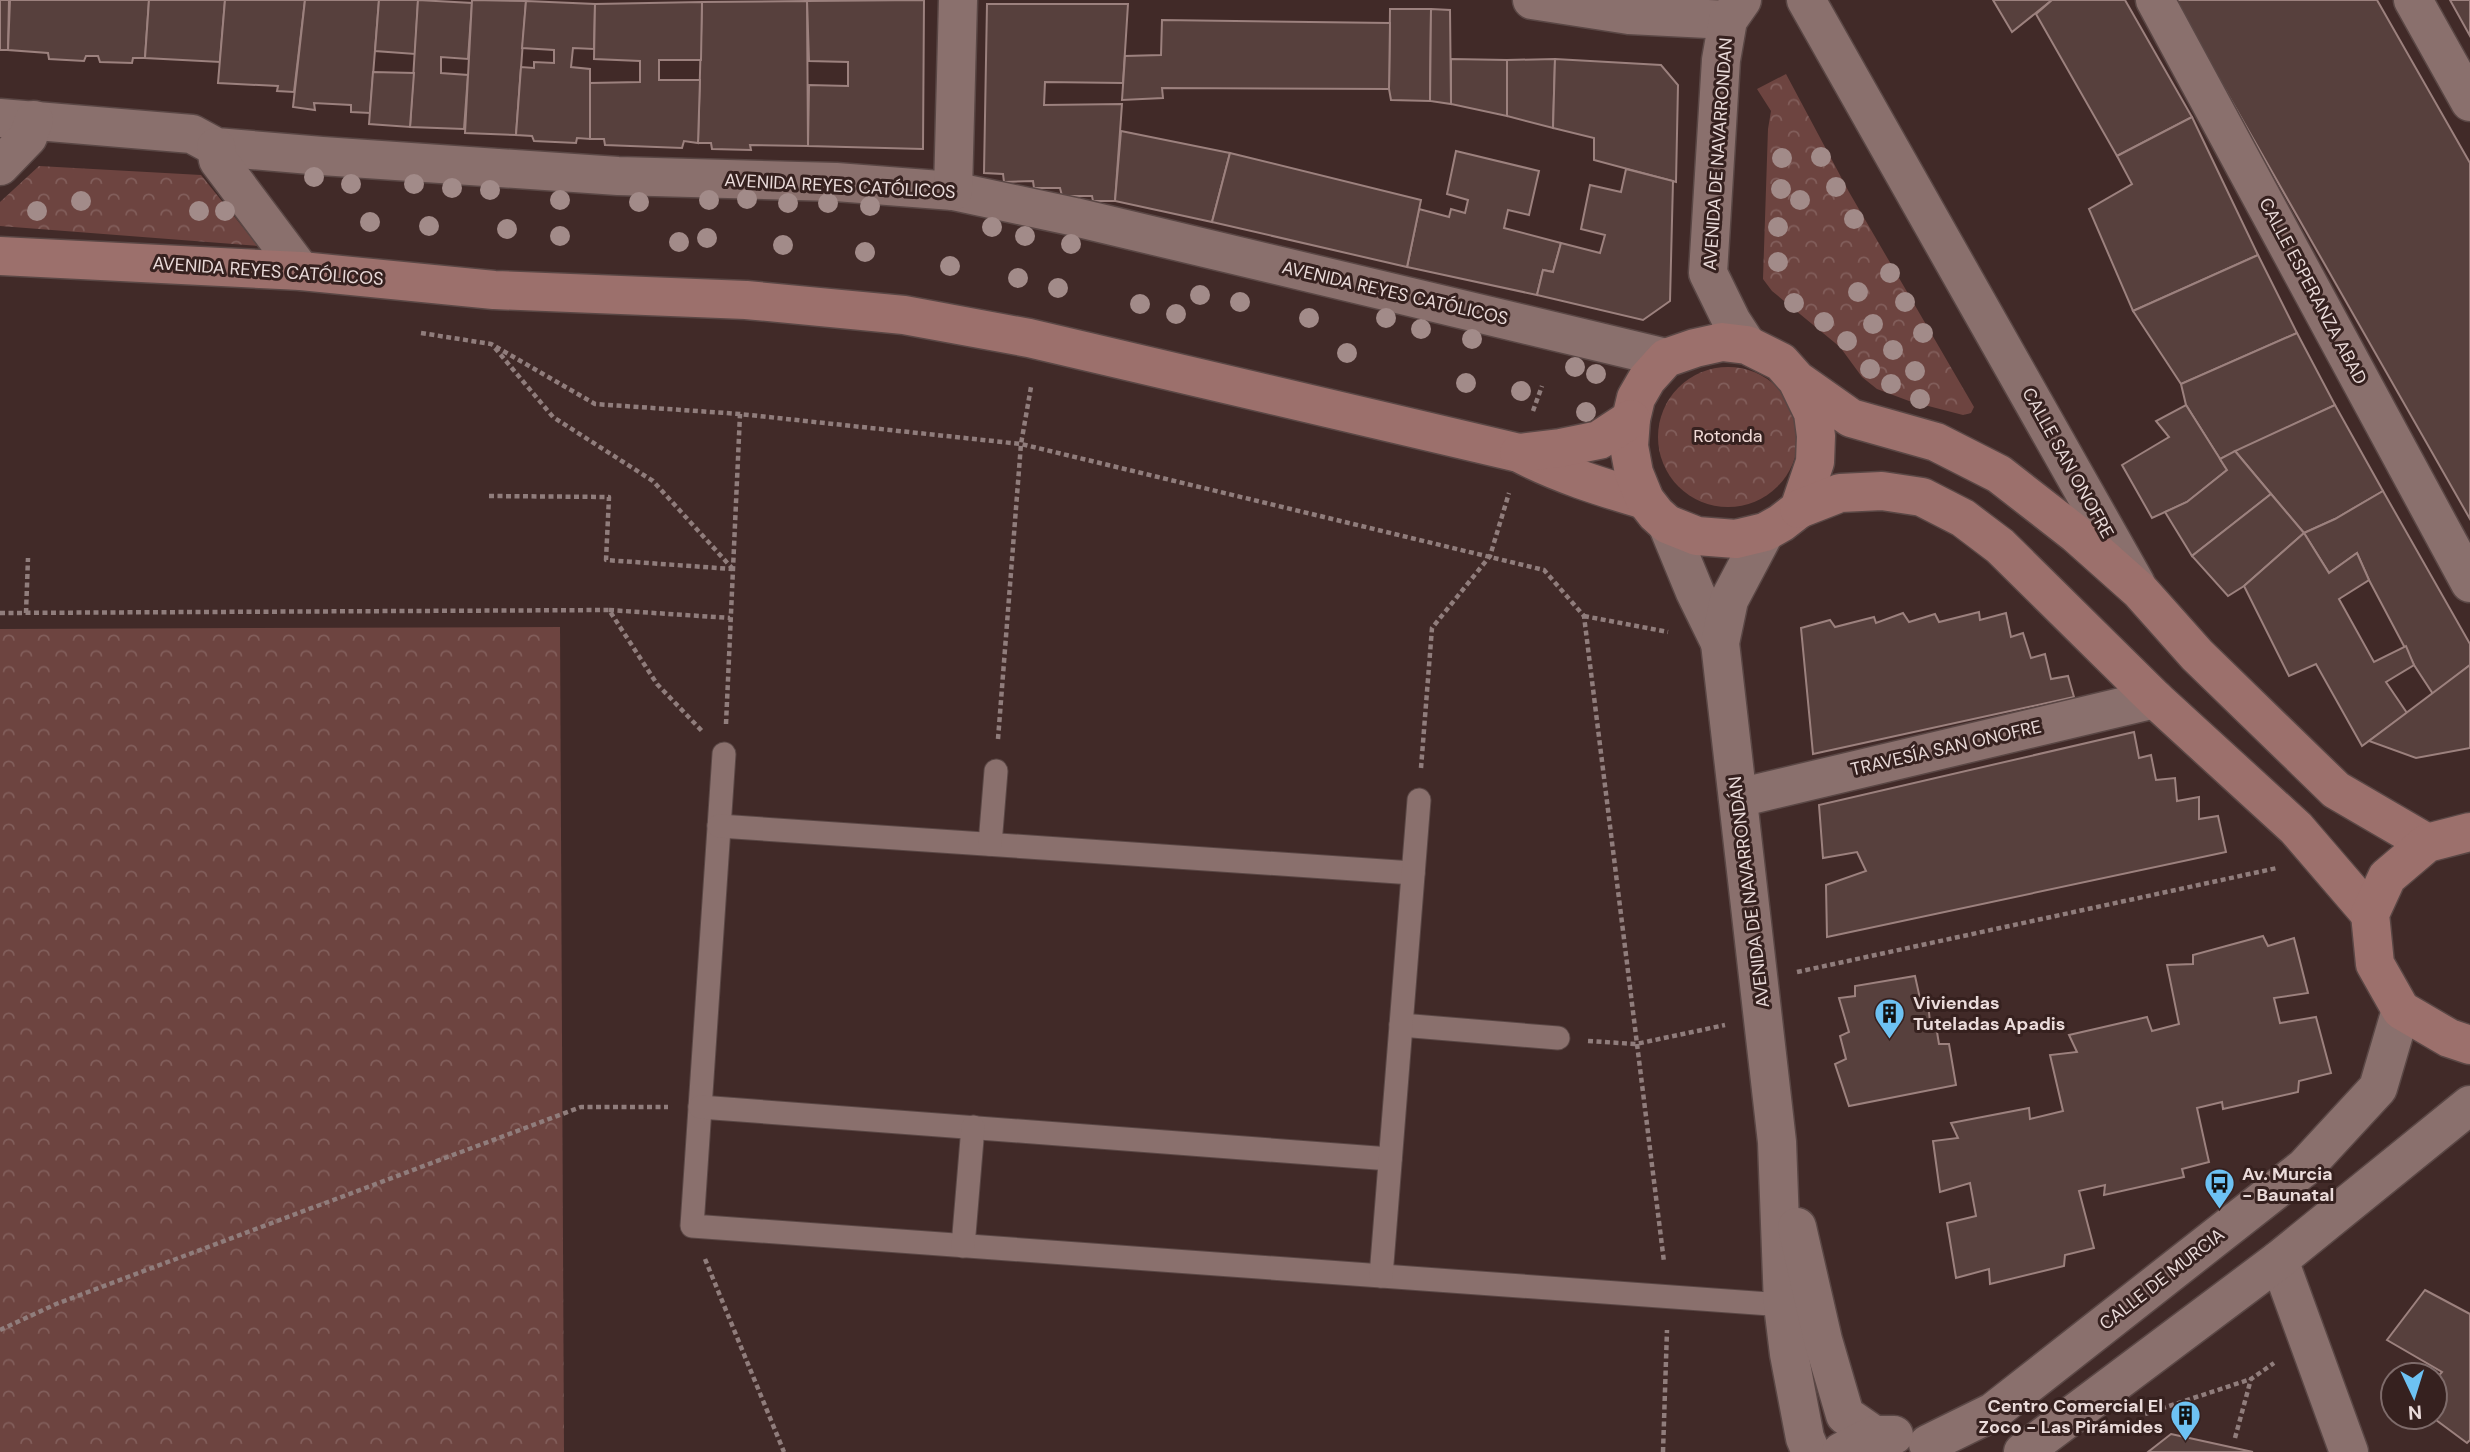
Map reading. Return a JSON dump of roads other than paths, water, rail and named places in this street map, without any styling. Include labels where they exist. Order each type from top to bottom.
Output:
[{"type":"main road","name":"AVENIDA REYES CATÓLICOS","points":[[0,256],[301,271],[494,290],[746,300],[904,315],[1029,338],[1520,454],[1545,467],[1600,487],[1656,512]]},
{"type":"main road","points":[[2140,592],[2076,534],[1999,474],[1936,442],[1850,418],[1797,380],[1781,362],[1747,345],[1722,342],[1666,358],[1636,398],[1629,446],[1634,473],[1656,512],[1697,536],[1735,538],[1765,531],[1799,509],[1840,493],[1882,491],[1922,497],[1963,518],[2000,546],[2155,699],[2296,828],[2370,914]]},
{"type":"main road","points":[[1797,380],[1813,413],[1816,436],[1815,462],[1799,509]]},
{"type":"main road","points":[[1520,454],[1599,440],[1631,419]]},
{"type":"main road","name":"CALLE SAN ONOFRE","points":[[2140,592],[2197,655],[2336,790],[2427,844]]},
{"type":"main road","points":[[2470,832],[2427,844],[2386,877],[2370,914],[2375,964],[2401,1010],[2449,1038],[2470,1045]]},
{"type":"street","points":[[953,191],[958,0]]},
{"type":"street","points":[[1532,0],[1629,15],[1735,10]]},
{"type":"street","name":"CALLE SAN ONOFRE","points":[[1806,0],[2140,592]]},
{"type":"street","name":"CALLE ESPERANZA ABAD","points":[[2155,0],[2470,583]]},
{"type":"street","points":[[2413,0],[2470,102]]},
{"type":"street","name":"AVENIDA DE NAVARRONDAN","points":[[1735,10],[1721,60],[1708,273],[1732,322],[1747,345]]},
{"type":"street","points":[[0,166],[29,137],[17,119]]},
{"type":"street","name":"AVENIDA REYES CATÓLICOS","points":[[17,119],[192,134],[216,147],[473,167],[618,176],[836,182],[953,191],[1075,216],[1666,358]]},
{"type":"street","points":[[216,147],[218,160],[301,271]]},
{"type":"street","name":"AVENIDA DE NAVARRONDÁN","points":[[1656,512],[1720,643]]},
{"type":"street","name":"AVENIDA DE NAVARRONDÁN","points":[[1765,531],[1729,600],[1720,643],[1777,1142],[1783,1305],[1791,1366],[1805,1438],[1811,1452]]},
{"type":"street","name":"TRAVESÍA SAN ONOFRE","points":[[1738,798],[2155,699]]},
{"type":"street","name":"CALLE DE MURCIA","points":[[1933,1448],[1993,1412],[2305,1167],[2378,1088],[2401,1010]]},
{"type":"street","points":[[2023,1452],[2279,1260],[2470,1105]]},
{"type":"street","name":"AVENIDA DE NAVARRONDÁN","points":[[1777,1142],[1823,1340],[1845,1415],[1858,1443]]},
{"type":"street","points":[[2279,1260],[2349,1452]]},
{"type":"street","points":[[1858,1443],[1903,1435],[1933,1448]]},
{"type":"lane","points":[[724,754],[692,1226],[1783,1305]]},
{"type":"lane","points":[[990,844],[996,771]]},
{"type":"lane","points":[[1381,1276],[1419,800]]},
{"type":"lane","points":[[719,826],[1413,873]]},
{"type":"lane","points":[[1401,1026],[1558,1038]]},
{"type":"lane","points":[[700,1107],[1390,1159]]},
{"type":"lane","points":[[963,1246],[972,1128]]},
{"type":"place","name":"Viviendas Tuteladas Apadis","points":[[1890,1040]]},
{"type":"place","name":"Av. Murcia - Baunatal","points":[[2219,1211]]},
{"type":"place","name":"Centro Comercial El Zoco - Las Pirámides","points":[[2186,1443]]},
{"type":"park label","name":"Rotonda","points":[[1728,436]]}]
